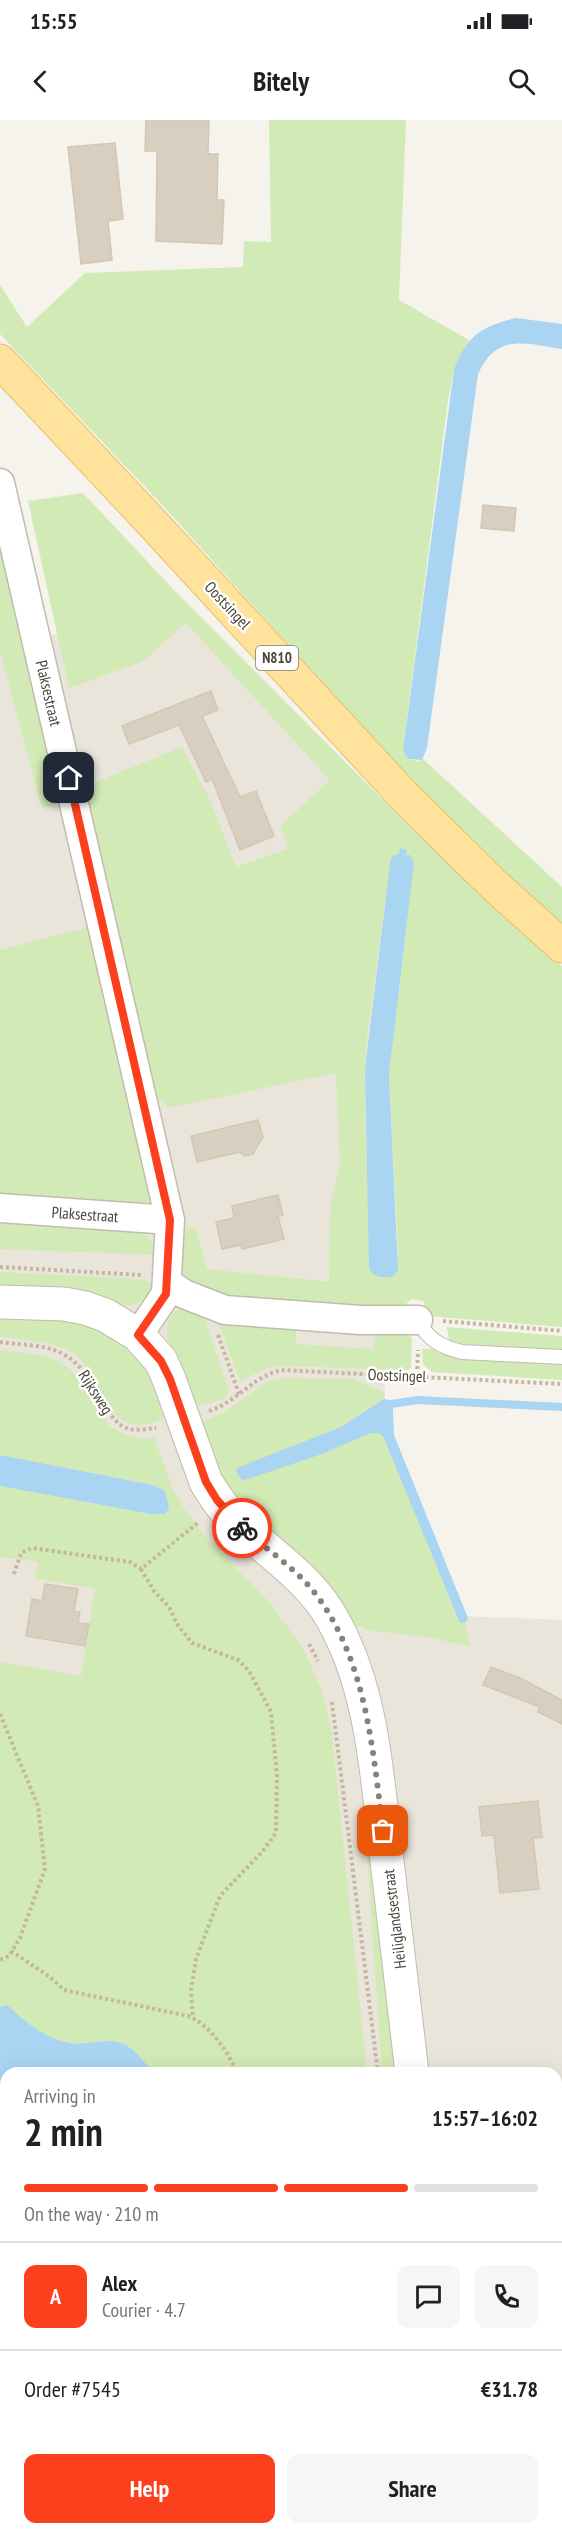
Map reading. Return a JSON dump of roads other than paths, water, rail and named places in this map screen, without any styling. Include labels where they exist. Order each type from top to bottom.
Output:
[{"type":"main road","name":"Oostsingel","points":[[0,361],[403,795],[562,946]]},
{"type":"street","name":"Plaksestraat","points":[[0,483],[170,1220],[166,1294],[138,1335]]},
{"type":"street","name":"Plaksestraat","points":[[0,1208],[170,1220]]},
{"type":"street","points":[[168,1283],[207,1305],[225,1310],[280,1315],[418,1320]]},
{"type":"street","points":[[0,1302],[64,1304],[85,1308],[105,1315],[138,1335]]},
{"type":"street","name":"Heiliglandsestraat","points":[[138,1335],[161,1361],[206,1482],[217,1500],[231,1517],[313,1591],[338,1628],[348,1651],[360,1689],[374,1754],[411,2067]]},
{"type":"lane","points":[[418,1320],[430,1338],[447,1348],[462,1352],[562,1357]]},
{"type":"water","points":[[516,318],[562,324],[562,349],[524,343],[503,346],[494,352],[478,374],[427,748],[422,760],[408,759],[403,750],[454,370],[464,349],[476,335],[493,325]]},
{"type":"water","points":[[400,848],[407,850],[406,855],[410,855],[414,863],[389,1075],[398,1270],[394,1276],[383,1277],[377,1276],[369,1268],[365,1069],[390,864],[392,856],[399,854]]},
{"type":"water","points":[[384,1399],[390,1400],[393,1409],[394,1435],[468,1618],[465,1623],[460,1623],[383,1436],[379,1433],[371,1433],[322,1454],[245,1480],[241,1479],[236,1471],[237,1468],[341,1427]]},
{"type":"water","points":[[0,1455],[153,1485],[165,1491],[169,1508],[165,1514],[151,1514],[0,1486]]},
{"type":"water","points":[[7,2005],[36,2029],[61,2041],[76,2044],[109,2041],[121,2043],[131,2049],[150,2067],[0,2067],[0,2007]]},
{"type":"waterway","points":[[391,1404],[418,1400],[562,1407]]}]
